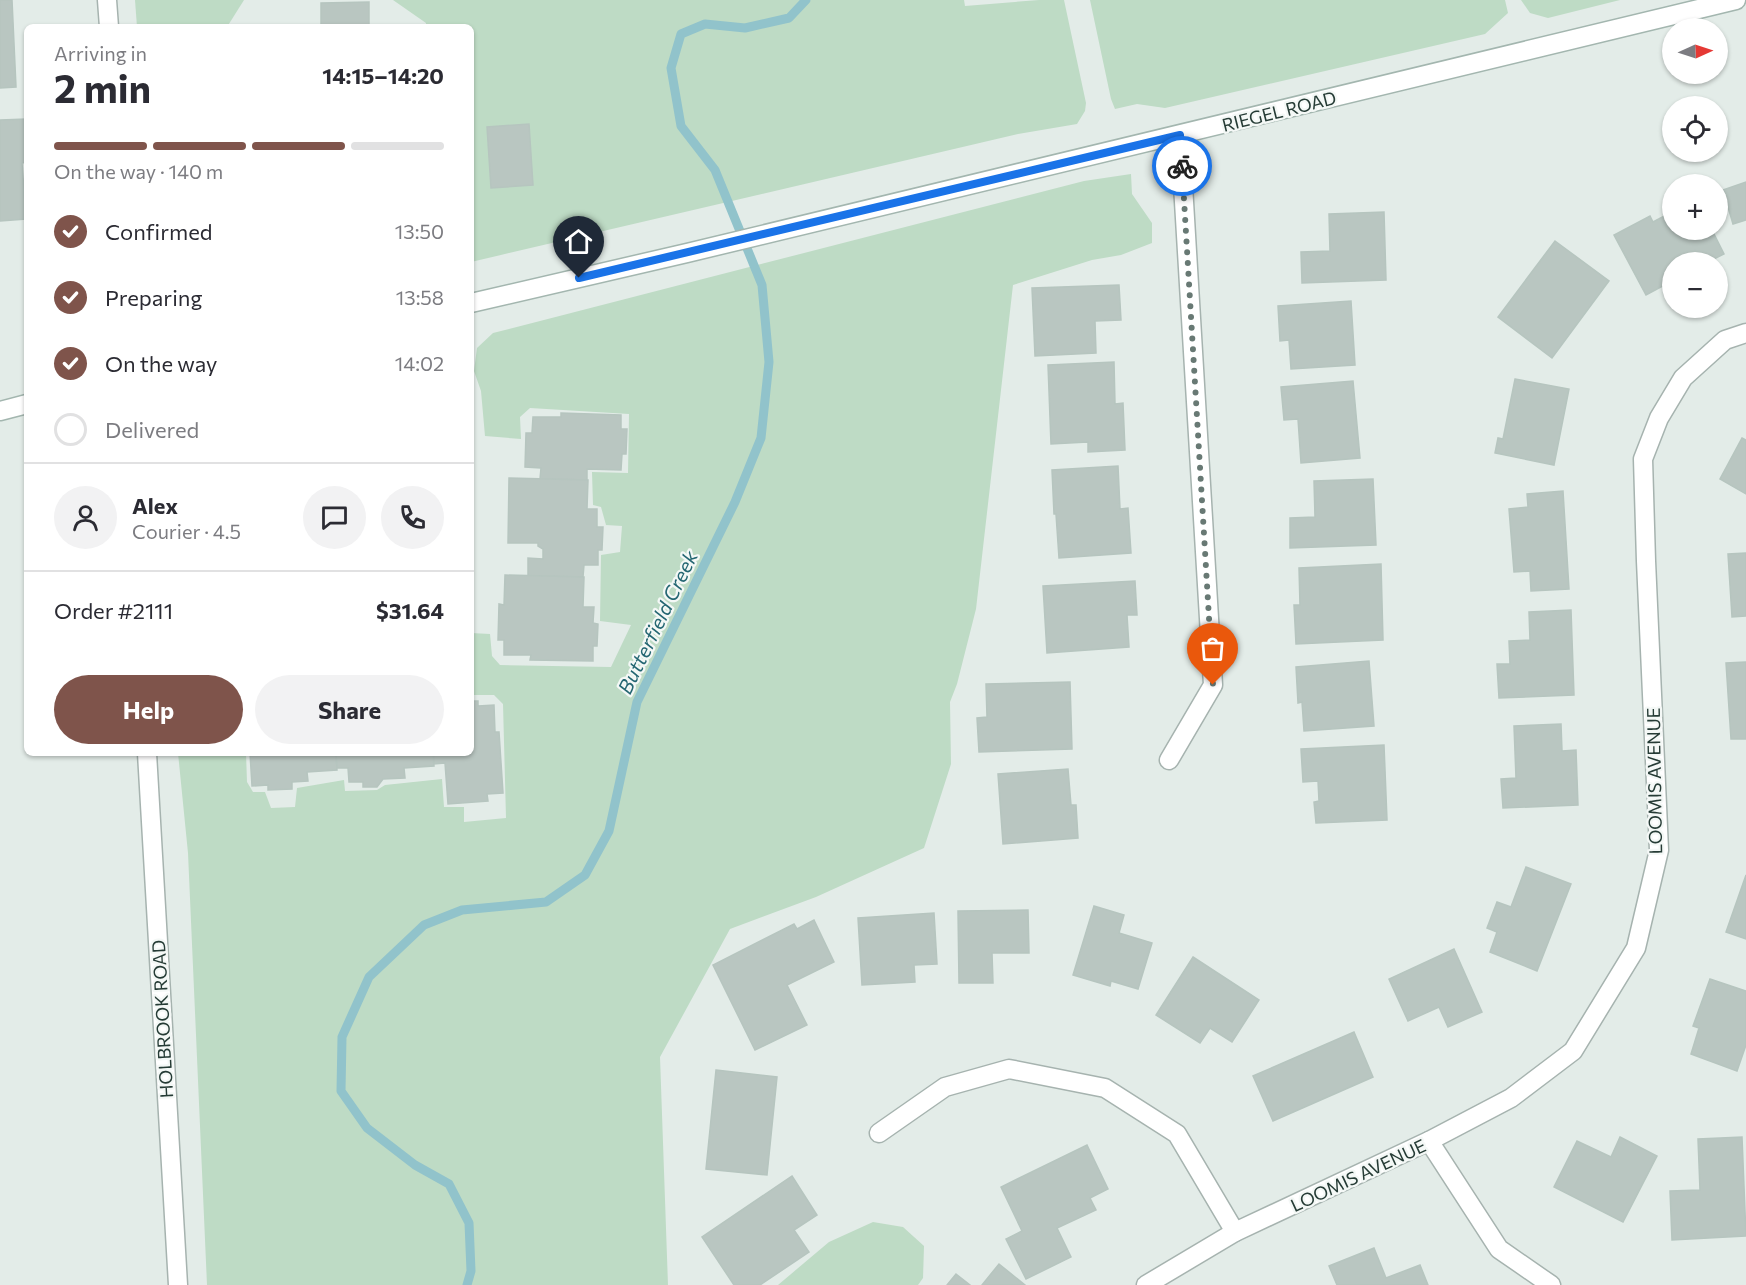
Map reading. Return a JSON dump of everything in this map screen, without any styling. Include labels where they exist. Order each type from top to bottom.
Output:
[{"type":"street","points":[[107,0],[109,24]]},
{"type":"street","name":"RIEGEL ROAD","points":[[474,302],[1736,0]]},
{"type":"street","points":[[1169,760],[1213,685],[1180,135]]},
{"type":"street","name":"LOOMIS AVENUE","points":[[1146,1285],[1235,1232],[1429,1142],[1511,1098],[1573,1052],[1636,948],[1659,850],[1643,459],[1659,418],[1683,378],[1725,340],[1746,333]]},
{"type":"street","points":[[0,411],[24,405]]},
{"type":"street","name":"HOLBROOK ROAD","points":[[147,756],[178,1285]]},
{"type":"street","points":[[879,1133],[945,1087],[1009,1070],[1105,1088],[1177,1134],[1235,1232]]},
{"type":"street","points":[[1429,1142],[1499,1249],[1551,1285]]},
{"type":"green space","points":[[135,0],[244,0],[229,24],[137,24]]},
{"type":"green space","points":[[393,0],[964,0],[965,6],[1064,0],[1086,103],[1085,111],[1077,124],[1018,134],[474,261],[474,24],[426,23]]},
{"type":"green space","points":[[1090,0],[1505,0],[1508,13],[1485,34],[1165,108],[1137,104],[1115,109]]},
{"type":"green space","points":[[1521,0],[1620,0],[1548,18],[1530,13]]},
{"type":"green space","points":[[1131,174],[1132,194],[1152,223],[1152,243],[1121,255],[1092,260],[1013,285],[976,609],[957,684],[950,702],[951,764],[924,848],[816,897],[730,929],[660,1057],[668,1285],[207,1285],[188,853],[178,756],[246,756],[247,782],[253,792],[265,792],[271,808],[295,807],[297,788],[344,780],[345,791],[377,790],[385,785],[442,779],[444,807],[464,807],[464,822],[506,818],[503,704],[494,695],[474,695],[474,633],[490,634],[492,656],[500,665],[611,667],[631,625],[600,621],[601,555],[620,552],[622,526],[606,525],[601,507],[593,505],[592,472],[628,473],[629,414],[530,408],[520,417],[521,439],[485,436],[481,391],[474,371],[477,348],[493,333],[1084,181]]},
{"type":"green space","points":[[873,1222],[903,1227],[924,1246],[923,1278],[918,1285],[778,1285],[829,1242]]},
{"type":"building","points":[[0,0],[12,0],[16,87],[0,88]]},
{"type":"building","points":[[369,2],[369,24],[321,24],[321,3]]},
{"type":"building","points":[[24,119],[24,163],[22,163],[24,219],[0,221],[0,120]]},
{"type":"building","points":[[529,124],[533,185],[491,188],[487,127]]},
{"type":"building","points":[[1746,182],[1746,220],[1733,224],[1728,207],[1728,188]]},
{"type":"building","points":[[1384,212],[1386,280],[1302,283],[1301,252],[1330,251],[1329,214]]},
{"type":"building","points":[[1650,216],[1653,222],[1662,217],[1662,240],[1717,240],[1723,252],[1662,252],[1662,286],[1646,295],[1614,235]]},
{"type":"building","points":[[1555,241],[1609,281],[1552,358],[1498,317]]},
{"type":"building","points":[[1119,285],[1121,320],[1095,321],[1096,353],[1035,356],[1032,288]]},
{"type":"building","points":[[1351,301],[1355,365],[1291,369],[1289,340],[1280,341],[1278,306]]},
{"type":"building","points":[[1114,362],[1115,404],[1123,403],[1125,450],[1088,452],[1088,442],[1051,444],[1048,365]]},
{"type":"building","points":[[1515,379],[1569,389],[1554,465],[1495,453],[1498,438],[1503,439]]},
{"type":"building","points":[[1353,381],[1360,458],[1301,463],[1298,419],[1284,420],[1281,387]]},
{"type":"building","points":[[561,413],[621,415],[621,429],[627,429],[626,454],[622,454],[621,470],[587,469],[587,480],[540,479],[541,468],[525,467],[526,433],[532,433],[533,417],[561,417]]},
{"type":"building","points":[[1742,438],[1746,440],[1746,494],[1720,479]]},
{"type":"building","points":[[1118,466],[1120,509],[1128,508],[1131,553],[1059,558],[1052,470]]},
{"type":"building","points":[[509,478],[588,480],[587,509],[597,509],[597,527],[603,527],[602,550],[598,550],[598,565],[584,565],[583,577],[528,576],[528,558],[543,559],[543,549],[538,546],[538,543],[508,543]]},
{"type":"building","points":[[1373,479],[1376,545],[1290,548],[1290,518],[1315,517],[1314,481]]},
{"type":"building","points":[[1563,491],[1569,589],[1531,591],[1530,571],[1514,572],[1509,509],[1528,507],[1527,494]]},
{"type":"building","points":[[1746,553],[1746,616],[1732,617],[1728,554]]},
{"type":"building","points":[[1381,564],[1383,640],[1296,644],[1294,605],[1300,605],[1299,568]]},
{"type":"building","points":[[505,575],[584,577],[583,607],[594,607],[593,623],[598,624],[597,646],[593,646],[593,661],[530,660],[531,655],[504,655],[504,640],[498,640],[499,604],[504,605]]},
{"type":"building","points":[[1135,581],[1137,615],[1127,615],[1129,647],[1047,653],[1043,586]]},
{"type":"building","points":[[1571,610],[1574,695],[1499,698],[1497,664],[1510,664],[1509,641],[1530,640],[1529,612]]},
{"type":"building","points":[[1369,661],[1374,726],[1304,731],[1302,702],[1298,703],[1296,667]]},
{"type":"building","points":[[1746,662],[1746,739],[1731,739],[1726,663]]},
{"type":"building","points":[[1070,682],[1072,749],[979,752],[977,718],[987,717],[986,684]]},
{"type":"building","points":[[474,701],[478,701],[478,706],[494,705],[495,732],[499,732],[503,793],[487,794],[488,801],[448,804],[445,763],[434,764],[433,756],[474,756]]},
{"type":"building","points":[[1561,724],[1562,751],[1576,750],[1578,805],[1503,808],[1501,779],[1516,778],[1514,726]]},
{"type":"building","points":[[1384,745],[1387,820],[1316,823],[1314,802],[1319,801],[1318,781],[1303,782],[1301,749]]},
{"type":"building","points":[[250,756],[336,756],[337,770],[307,772],[308,781],[292,782],[292,789],[268,790],[268,785],[252,786]]},
{"type":"building","points":[[336,756],[433,756],[434,766],[404,768],[405,778],[383,779],[377,787],[363,787],[363,782],[349,782],[348,768],[337,768]]},
{"type":"building","points":[[1068,769],[1071,805],[1076,805],[1078,838],[1003,844],[998,774]]},
{"type":"building","points":[[1526,867],[1571,884],[1537,971],[1490,952],[1497,932],[1487,928],[1497,902],[1511,907]]},
{"type":"building","points":[[1746,875],[1746,939],[1726,932]]},
{"type":"building","points":[[1094,906],[1124,915],[1119,933],[1152,943],[1138,989],[1111,981],[1110,986],[1073,975]]},
{"type":"building","points":[[1028,910],[1029,953],[992,953],[993,983],[959,983],[958,911]]},
{"type":"building","points":[[934,913],[937,964],[914,965],[915,982],[862,985],[858,918]]},
{"type":"building","points":[[814,920],[834,962],[787,985],[807,1025],[755,1050],[713,965],[794,924],[797,929]]},
{"type":"building","points":[[1454,949],[1482,1012],[1448,1027],[1439,1007],[1408,1021],[1389,979]]},
{"type":"building","points":[[1193,957],[1259,1000],[1232,1042],[1210,1028],[1200,1043],[1156,1015]]},
{"type":"building","points":[[1710,979],[1746,991],[1746,1045],[1737,1071],[1691,1054],[1699,1028],[1693,1026]]},
{"type":"building","points":[[1354,1032],[1373,1077],[1273,1121],[1253,1076]]},
{"type":"building","points":[[716,1070],[777,1077],[767,1175],[706,1169]]},
{"type":"building","points":[[1620,1137],[1657,1156],[1623,1222],[1554,1187],[1577,1141],[1611,1157]]},
{"type":"building","points":[[1742,1137],[1746,1236],[1672,1240],[1670,1191],[1700,1190],[1698,1139]]},
{"type":"building","points":[[1087,1145],[1108,1189],[1090,1198],[1096,1210],[1057,1228],[1071,1257],[1026,1279],[1006,1239],[1022,1231],[1001,1187]]},
{"type":"building","points":[[792,1176],[817,1215],[794,1230],[809,1252],[760,1285],[734,1285],[702,1237]]},
{"type":"building","points":[[1374,1248],[1386,1278],[1420,1265],[1428,1285],[1337,1285],[1329,1266]]},
{"type":"building","points":[[999,1264],[1025,1285],[982,1285]]},
{"type":"building","points":[[956,1274],[970,1285],[947,1285]]},
{"type":"waterway","name":"Butterfield Creek","points":[[467,1285],[471,1271],[469,1223],[449,1184],[415,1165],[367,1128],[341,1091],[342,1037],[369,977],[424,925],[462,910],[546,902],[585,875],[609,831],[637,702],[735,502],[761,438],[769,362],[762,285],[715,170],[681,126],[671,68],[681,34],[705,24],[745,28],[789,18],[806,0]]},
{"type":"way so far","points":[[1182,166],[1213,685]]},
{"type":"route","points":[[579,278],[1180,135],[1182,166]]}]
